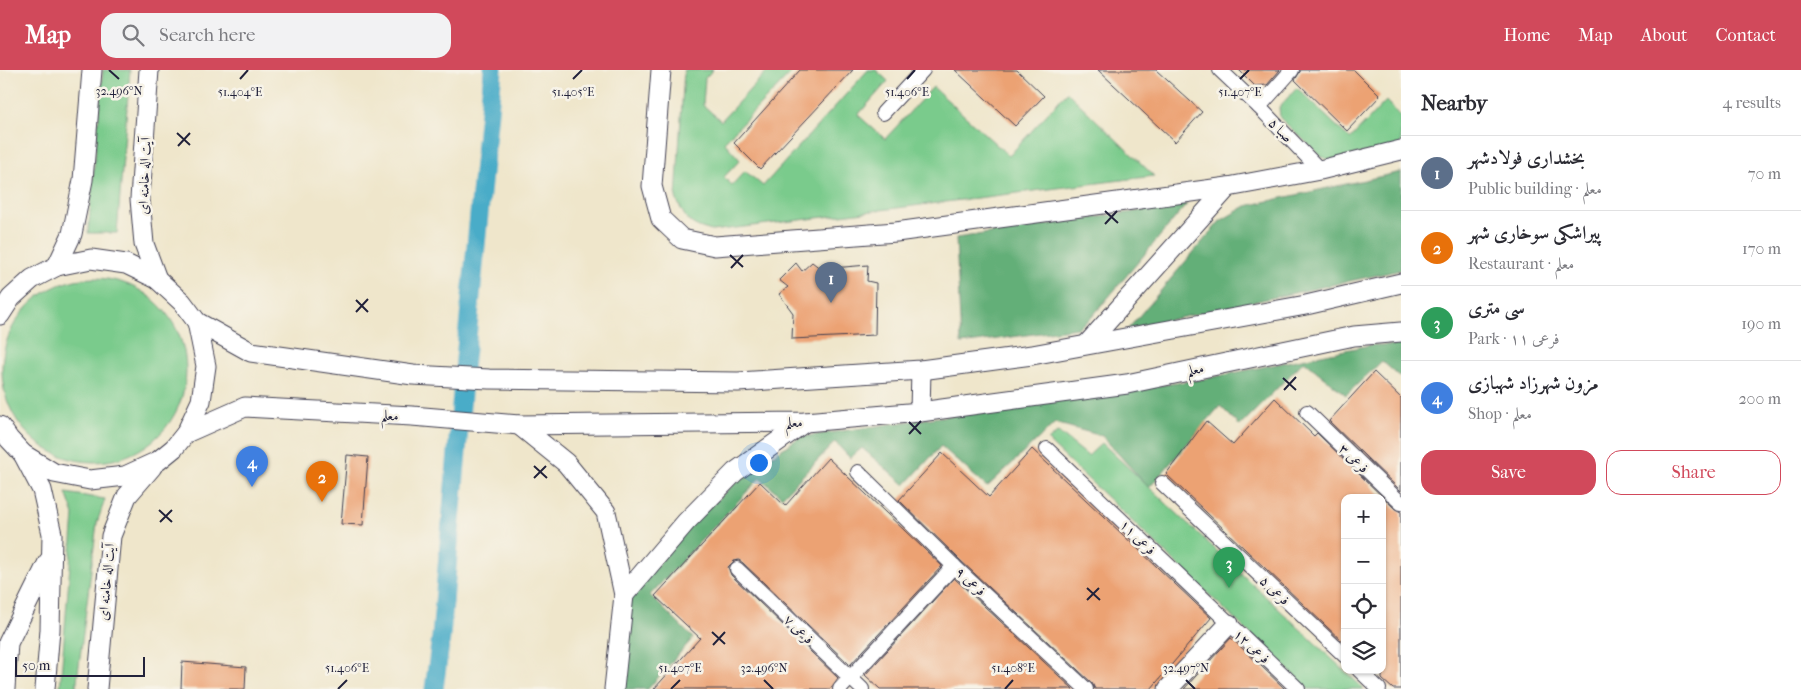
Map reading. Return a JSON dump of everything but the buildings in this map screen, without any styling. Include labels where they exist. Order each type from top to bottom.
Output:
[{"type":"main road","points":[[57,266],[72,234],[83,180],[92,70]]},
{"type":"main road","name":"آیت اله خامنه ای","points":[[150,70],[140,198],[144,244],[157,279]]},
{"type":"main road","points":[[661,70],[652,186],[661,218],[682,239],[715,246],[896,232],[1228,187],[1320,170],[1401,150]]},
{"type":"main road","points":[[1088,344],[1228,187]]},
{"type":"main road","points":[[0,315],[5,300],[32,278],[57,266],[91,259],[126,264],[157,279],[182,302],[197,322],[252,352],[413,374],[489,379],[738,382],[921,370],[1032,355],[1306,306],[1401,283]]},
{"type":"main road","points":[[23,454],[54,473],[90,480],[125,476],[158,461],[174,448],[186,433],[202,401],[206,366],[197,322]]},
{"type":"main road","name":"معلم","points":[[186,433],[245,407],[412,416],[519,425],[804,422],[920,412],[1127,384],[1354,336],[1401,332]]},
{"type":"main road","points":[[920,412],[921,370]]},
{"type":"main road","points":[[624,595],[686,522],[735,472],[804,422]]},
{"type":"main road","points":[[519,425],[566,463],[606,512],[624,595],[614,689]]},
{"type":"main road","points":[[0,426],[23,454],[42,490],[52,534],[50,630],[45,689]]},
{"type":"main road","name":"آیت اله خامنه ای","points":[[97,689],[111,536],[126,496],[158,461]]},
{"type":"main road","points":[[4,689],[4,642],[52,554]]},
{"type":"main road","points":[[1168,689],[1229,624]]},
{"type":"street","points":[[883,113],[923,70]]},
{"type":"street","name":"صبا ۵","points":[[1220,70],[1320,170]]},
{"type":"street","points":[[1259,107],[1292,70]]},
{"type":"street","name":"فرعی ۳","points":[[1307,412],[1401,503]]},
{"type":"street","name":"فرعی ۱۱","points":[[1047,449],[1229,624]]},
{"type":"street","name":"فرعی ۹","points":[[858,472],[954,566],[1086,689]]},
{"type":"street","name":"فرعی ۵","points":[[1162,483],[1341,652]]},
{"type":"street","points":[[840,689],[954,566]]},
{"type":"street","name":"فرعی ۷","points":[[737,569],[862,689]]},
{"type":"street","name":"فرعی ۱۲","points":[[1229,624],[1298,689]]},
{"type":"street","points":[[1363,674],[1379,689]]},
{"type":"green space","points":[[103,70],[130,70],[117,233],[88,233]]},
{"type":"green space","points":[[684,70],[713,70],[705,78],[703,105],[721,121],[768,70],[794,70],[724,142],[740,160],[724,177],[732,185],[745,171],[763,186],[868,70],[876,70],[888,81],[858,115],[885,139],[933,87],[1009,156],[1067,92],[1154,176],[712,231],[693,224],[685,217],[676,198]]},
{"type":"green space","points":[[1297,88],[1350,139],[1386,101],[1401,117],[1401,145],[1330,160],[1322,157],[1280,118],[1279,107]]},
{"type":"green space","points":[[1401,172],[1401,270],[1128,329],[1220,221],[1246,206]]},
{"type":"green space","points":[[1187,204],[1091,318],[1077,328],[961,344],[956,238]]},
{"type":"green space","points":[[103,278],[112,279],[138,288],[165,311],[176,326],[185,352],[185,388],[176,414],[153,441],[138,452],[112,461],[85,462],[76,461],[50,452],[23,429],[12,414],[3,388],[2,361],[3,352],[12,326],[35,299],[50,288],[76,279]]},
{"type":"green space","points":[[1370,345],[1401,345],[1401,378],[1382,361],[1346,395],[1304,361],[1240,426],[1220,406],[1149,488],[1102,436],[1055,423],[987,487],[941,446],[905,485],[862,448],[850,458],[835,442],[782,497],[760,478],[650,595],[693,638],[648,689],[622,689],[628,599],[696,519],[747,472],[800,437],[1204,379]]},
{"type":"green space","points":[[1058,432],[1088,456],[1102,443],[1341,667],[1341,674],[1348,674],[1364,689],[1308,689],[1048,441]]},
{"type":"green space","points":[[66,493],[105,499],[97,523],[76,689],[60,689],[74,515]]},
{"type":"waterway","points":[[434,689],[441,637],[493,70]]},
{"type":"place","name":"بخشداری فولادشهر","points":[[831,303]]},
{"type":"place","name":"مزون شهرزاد شهبازی","points":[[252,487]]},
{"type":"place","name":"پیراشکی سوخاری شهر","points":[[322,502]]},
{"type":"place","name":"سی متری","points":[[1229,588]]}]
